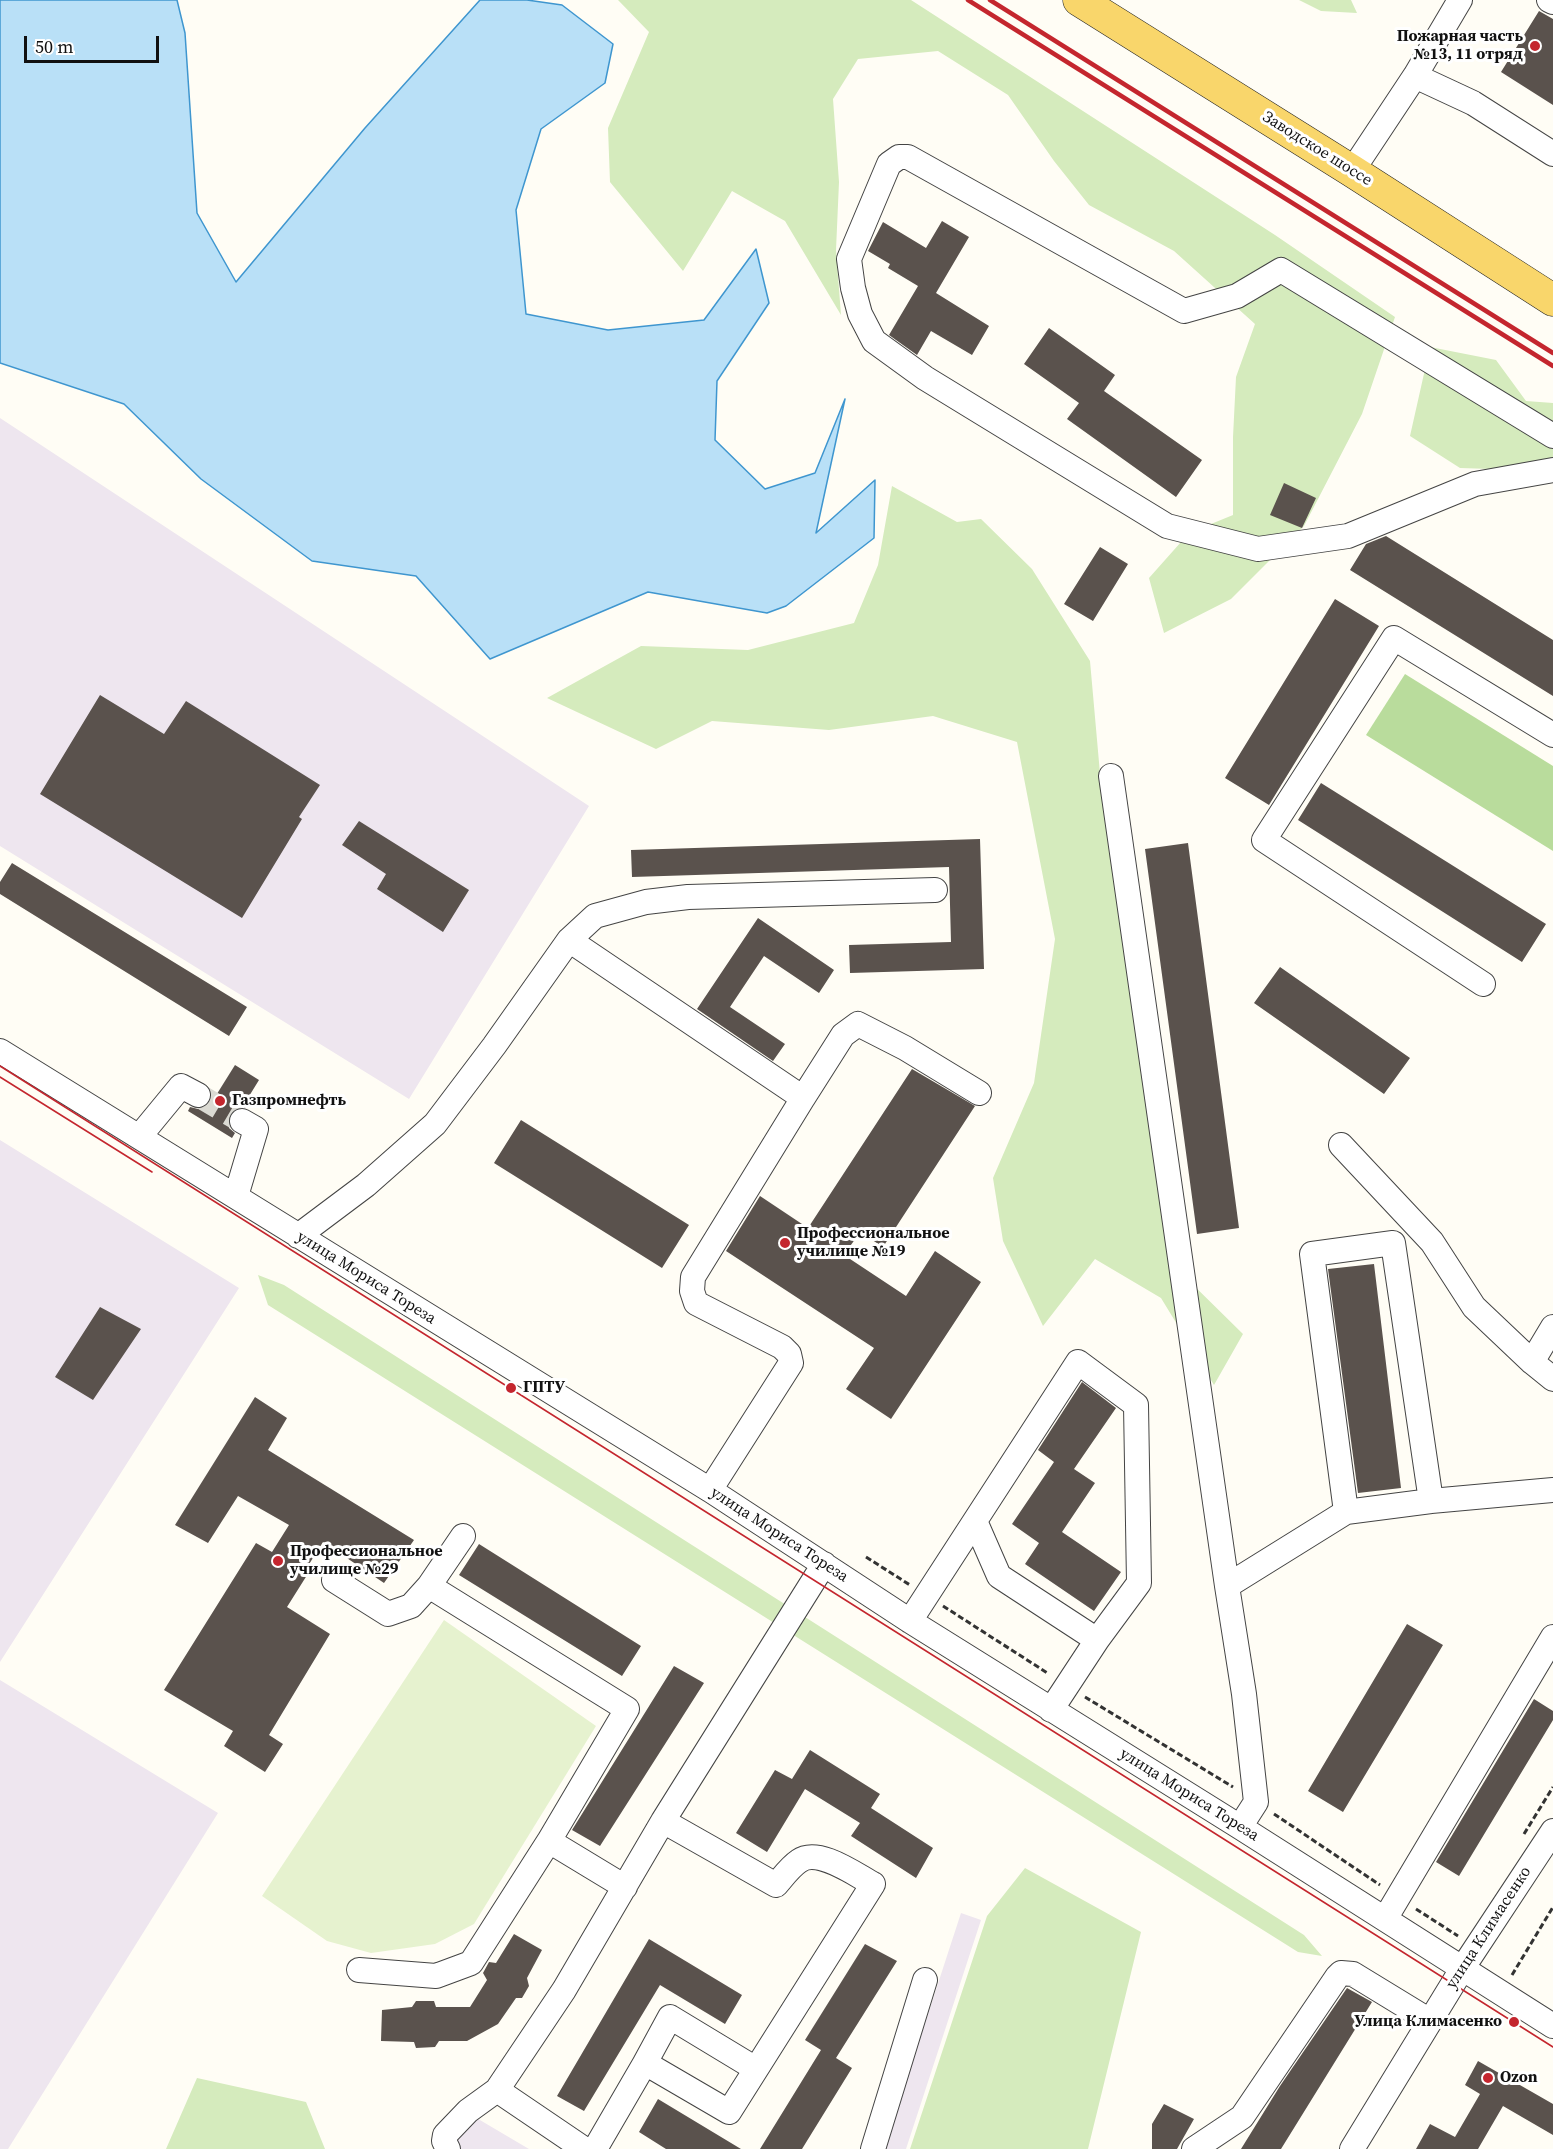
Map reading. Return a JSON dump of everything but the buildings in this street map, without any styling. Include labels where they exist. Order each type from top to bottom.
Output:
[{"type":"main road","name":"Заводское шоссе","points":[[1085,2],[1553,300]]},
{"type":"street","points":[[1352,171],[1460,0]]},
{"type":"street","points":[[1414,76],[1473,103],[1553,154]]},
{"type":"street","points":[[1553,436],[1281,270],[1237,296],[1184,311],[908,158],[898,157],[889,164],[849,259],[860,314],[874,341],[925,378],[1167,526],[1258,549],[1348,536],[1475,484],[1553,470]]},
{"type":"street","points":[[1483,984],[1264,840],[1394,638],[1553,735]]},
{"type":"street","points":[[1112,776],[1244,1694],[1256,1802],[1240,1827]]},
{"type":"street","points":[[298,1236],[366,1185],[435,1124],[569,940],[595,916],[646,902],[688,897],[935,890]]},
{"type":"street","points":[[569,940],[803,1098]]},
{"type":"street","points":[[710,1490],[791,1363],[789,1354],[782,1347],[696,1303],[692,1291],[693,1277],[843,1035],[858,1024],[905,1048],[979,1093]]},
{"type":"street","name":"улица Мориса Тореза","points":[[0,1051],[710,1490],[910,1621],[1553,2026]]},
{"type":"street","points":[[139,1137],[181,1086],[198,1095]]},
{"type":"street","points":[[236,1196],[256,1129],[242,1121]]},
{"type":"street","points":[[1341,1145],[1432,1242],[1473,1307],[1532,1362],[1553,1378]]},
{"type":"street","points":[[1346,1512],[1312,1254],[1393,1243],[1431,1501]]},
{"type":"street","points":[[1532,1362],[1553,1327]]},
{"type":"street","points":[[910,1621],[1078,1362],[1136,1405],[1139,1583],[1097,1640],[1051,1710]]},
{"type":"street","points":[[1227,1586],[1346,1512],[1431,1501],[1553,1490]]},
{"type":"street","points":[[975,1521],[999,1576],[1097,1640]]},
{"type":"street","points":[[334,1580],[388,1614],[411,1606],[429,1586],[463,1536]]},
{"type":"street","points":[[448,2149],[444,2141],[445,2135],[468,2111],[497,2090],[564,1989],[663,1821],[824,1564]]},
{"type":"street","points":[[360,1970],[436,1976],[471,1963],[549,1841],[627,1709],[429,1586]]},
{"type":"street","points":[[1385,1920],[1553,1637]]},
{"type":"street","points":[[645,2063],[729,2112],[873,1884],[831,1861],[814,1857],[800,1859],[776,1885],[663,1821]]},
{"type":"street","name":"улица Климасенко","points":[[1352,2149],[1462,1969],[1553,1830]]},
{"type":"street","points":[[549,1841],[625,1887]]},
{"type":"street","points":[[1194,2149],[1242,2117],[1341,1973],[1353,1974],[1430,2021]]},
{"type":"street","points":[[873,2149],[925,1980]]},
{"type":"street","points":[[595,2149],[670,2017],[756,2068]]},
{"type":"street","points":[[497,2090],[584,2149]]},
{"type":"path","points":[[866,1557],[1067,1686],[1256,1802],[1460,1937]]},
{"type":"path","points":[[1501,1994],[1553,1907]]},
{"type":"shaded area","points":[[0,418],[589,806],[409,1099],[0,846]]},
{"type":"shaded area","points":[[0,1140],[239,1288],[0,1662]]},
{"type":"shaded area","points":[[0,1680],[218,1813],[8,2149],[0,2149]]},
{"type":"shaded area","points":[[961,1913],[981,1920],[906,2149],[884,2149]]},
{"type":"shaded area","points":[[468,2113],[529,2149],[447,2149]]},
{"type":"green space","points":[[618,0],[911,0],[1275,235],[1395,317],[1362,414],[1304,526],[1231,599],[1164,633],[1149,578],[1189,533],[1233,515],[1236,377],[1255,324],[1174,251],[1089,205],[1054,161],[1008,95],[938,51],[858,59],[833,99],[839,182],[836,250],[841,315],[785,221],[732,191],[683,271],[610,182],[608,128],[649,32]]},
{"type":"green space","points":[[1299,0],[1351,0],[1357,13],[1321,11]]},
{"type":"green space","points":[[1430,347],[1496,360],[1526,401],[1553,403],[1553,471],[1460,468],[1410,436]]},
{"type":"green space","points":[[892,486],[957,522],[981,519],[1032,569],[1090,661],[1102,796],[1179,1271],[1243,1334],[1214,1385],[1161,1298],[1095,1259],[1043,1326],[1003,1241],[993,1178],[1034,1083],[1055,939],[1017,742],[933,716],[829,730],[712,721],[656,749],[547,698],[641,646],[748,650],[854,623],[878,565]]},
{"type":"green space","points":[[1405,674],[1553,766],[1553,851],[1366,735]]},
{"type":"green space","points":[[258,1275],[284,1285],[1304,1935],[1322,1956],[1298,1952],[268,1305]]},
{"type":"green space","points":[[444,1620],[596,1726],[474,1924],[435,1944],[371,1953],[327,1941],[262,1896]]},
{"type":"green space","points":[[1025,1868],[1141,1932],[1088,2149],[910,2149],[987,1916]]},
{"type":"green space","points":[[197,2078],[306,2102],[325,2149],[166,2149]]},
{"type":"water","points":[[0,0],[177,0],[185,33],[197,213],[236,282],[365,128],[480,0],[527,0],[562,5],[613,44],[605,83],[541,129],[516,210],[526,314],[608,330],[704,320],[756,249],[769,303],[717,381],[715,440],[765,489],[815,473],[845,399],[816,533],[875,480],[874,538],[786,606],[767,613],[648,592],[490,659],[416,576],[312,561],[201,479],[124,404],[0,363]]},
{"type":"tunnel","points":[[198,1095],[242,1121]]},
{"type":"tram line","points":[[0,1066],[1553,2047]]},
{"type":"tram line","points":[[0,1077],[152,1172]]},
{"type":"railway","points":[[968,0],[1553,366]]},
{"type":"railway","points":[[990,0],[1553,353]]},
{"type":"place","name":"Пожарная часть №13, 11 отряд","points":[[1535,46]]},
{"type":"place","name":"Газпромнефть","points":[[220,1101]]},
{"type":"place","name":"Профессиональное училище №19","points":[[785,1243]]},
{"type":"place","name":"ГПТУ","points":[[511,1388]]},
{"type":"place","name":"Профессиональное училище №29","points":[[278,1561]]},
{"type":"place","name":"Улица Климасенко","points":[[1514,2022]]},
{"type":"place","name":"Ozon","points":[[1488,2078]]}]
